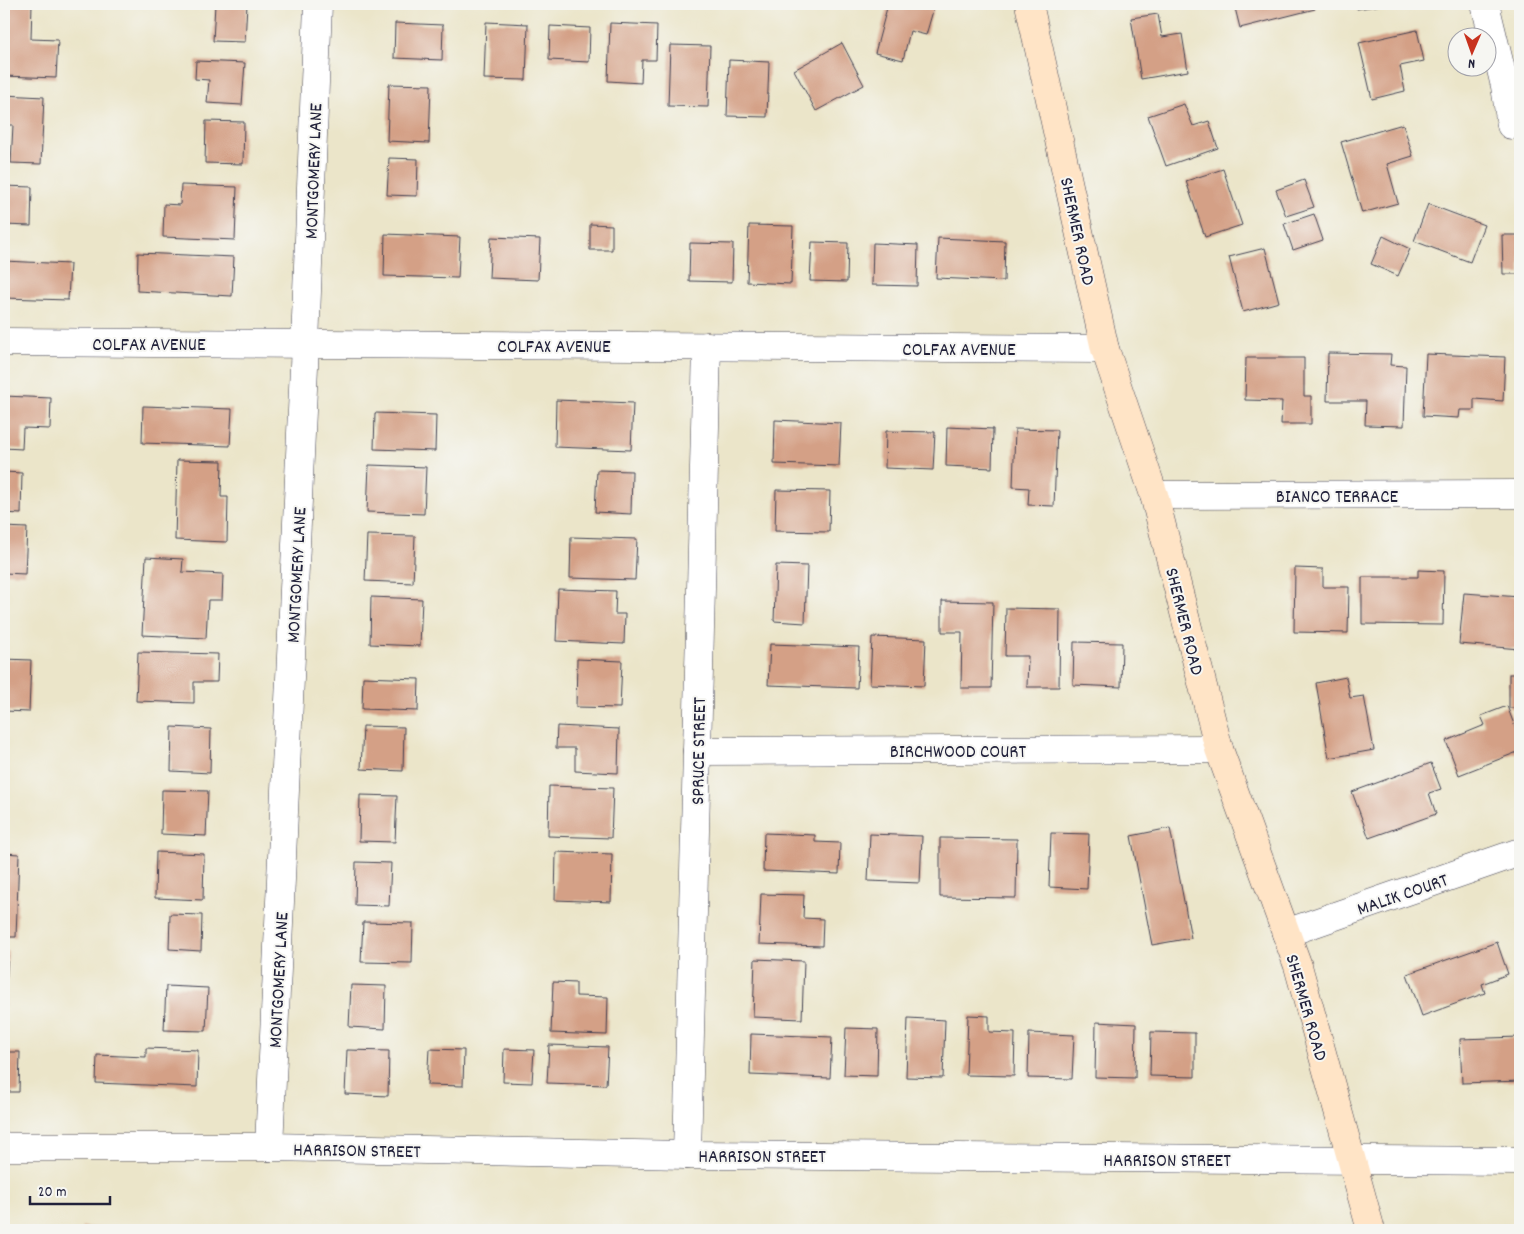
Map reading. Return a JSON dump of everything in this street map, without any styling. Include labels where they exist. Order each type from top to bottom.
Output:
[{"type":"main road","name":"SHERMER ROAD","points":[[1029,4],[1105,349],[1154,496],[1219,750],[1298,966],[1350,1160],[1371,1230]]},
{"type":"street","name":"MONTGOMERY LANE","points":[[269,1147],[305,344],[318,4]]},
{"type":"street","points":[[1485,4],[1503,76],[1511,124]]},
{"type":"street","name":"COLFAX AVENUE","points":[[4,342],[1105,349]]},
{"type":"street","name":"SPRUCE STREET","points":[[687,1155],[707,346]]},
{"type":"street","name":"BIANCO TERRACE","points":[[1154,496],[1520,494]]},
{"type":"street","name":"BIRCHWOOD COURT","points":[[697,751],[1219,750]]},
{"type":"street","name":"MALIK COURT","points":[[1286,933],[1517,853]]},
{"type":"street","name":"HARRISON STREET","points":[[4,1147],[269,1147],[687,1155],[1520,1161]]},
{"type":"building","points":[[4,4],[32,4],[31,39],[58,40],[56,78],[4,76]]},
{"type":"building","points":[[215,4],[247,4],[245,42],[213,41]]},
{"type":"building","points":[[888,4],[935,4],[926,35],[910,31],[903,60],[875,53]]},
{"type":"building","points":[[1234,4],[1314,4],[1315,9],[1240,28]]},
{"type":"building","points":[[1356,4],[1382,4],[1382,5],[1357,9]]},
{"type":"building","points":[[1158,14],[1162,37],[1182,34],[1188,71],[1141,79],[1131,18]]},
{"type":"building","points":[[486,22],[528,24],[526,80],[484,79]]},
{"type":"building","points":[[395,23],[443,25],[442,60],[394,58]]},
{"type":"building","points":[[610,23],[657,25],[656,60],[642,60],[641,83],[608,81]]},
{"type":"building","points":[[550,26],[590,28],[589,62],[549,60]]},
{"type":"building","points":[[1417,30],[1424,61],[1400,66],[1405,91],[1372,99],[1359,43]]},
{"type":"building","points":[[842,43],[864,85],[816,111],[794,70]]},
{"type":"building","points":[[670,45],[710,46],[708,107],[668,106]]},
{"type":"building","points":[[729,60],[769,62],[767,117],[727,116]]},
{"type":"building","points":[[196,61],[245,63],[242,105],[207,103],[209,80],[195,79]]},
{"type":"building","points":[[389,84],[431,85],[429,143],[387,141]]},
{"type":"building","points":[[4,95],[44,97],[41,164],[11,163],[13,125],[4,125]]},
{"type":"building","points":[[1184,104],[1193,126],[1209,121],[1218,148],[1166,166],[1148,116]]},
{"type":"building","points":[[206,121],[244,122],[243,164],[205,163]]},
{"type":"building","points":[[1403,124],[1413,156],[1387,164],[1398,203],[1362,213],[1341,142]]},
{"type":"building","points":[[389,158],[418,159],[417,196],[387,195]]},
{"type":"building","points":[[1223,169],[1242,225],[1205,237],[1186,181]]},
{"type":"building","points":[[1304,180],[1314,207],[1286,216],[1276,190]]},
{"type":"building","points":[[181,185],[237,187],[235,240],[163,237],[164,204],[180,205]]},
{"type":"building","points":[[4,186],[32,187],[31,226],[4,225]]},
{"type":"building","points":[[1428,204],[1484,225],[1470,262],[1414,241]]},
{"type":"building","points":[[1314,214],[1323,240],[1293,250],[1284,224]]},
{"type":"building","points":[[590,224],[612,225],[612,250],[590,250]]},
{"type":"building","points":[[749,225],[793,226],[791,284],[747,282]]},
{"type":"building","points":[[385,234],[460,237],[458,278],[384,276]]},
{"type":"building","points":[[1502,235],[1520,235],[1520,274],[1503,274]]},
{"type":"building","points":[[1383,236],[1410,249],[1398,276],[1371,264]]},
{"type":"building","points":[[491,237],[540,239],[538,280],[489,278]]},
{"type":"building","points":[[938,238],[1005,241],[1004,281],[936,278]]},
{"type":"building","points":[[812,242],[848,243],[847,282],[810,281]]},
{"type":"building","points":[[690,243],[733,244],[732,282],[689,281]]},
{"type":"building","points":[[873,243],[918,245],[917,286],[872,285]]},
{"type":"building","points":[[1265,248],[1279,302],[1243,312],[1229,257]]},
{"type":"building","points":[[138,253],[234,257],[232,296],[137,291]]},
{"type":"building","points":[[4,261],[70,264],[68,300],[4,298]]},
{"type":"building","points":[[1328,353],[1391,354],[1390,365],[1406,366],[1404,426],[1365,425],[1366,401],[1327,401]]},
{"type":"building","points":[[1426,354],[1505,357],[1503,401],[1474,399],[1474,410],[1460,410],[1459,418],[1423,416]]},
{"type":"building","points":[[1246,358],[1304,358],[1304,396],[1311,396],[1311,424],[1281,424],[1282,401],[1245,400]]},
{"type":"building","points":[[4,396],[51,398],[50,429],[23,428],[22,449],[4,448]]},
{"type":"building","points":[[556,400],[633,403],[631,450],[555,447]]},
{"type":"building","points":[[143,406],[232,409],[230,446],[142,443]]},
{"type":"building","points":[[375,413],[436,415],[435,451],[374,449]]},
{"type":"building","points":[[775,420],[841,423],[839,466],[774,464]]},
{"type":"building","points":[[947,427],[993,429],[992,468],[946,466]]},
{"type":"building","points":[[1015,429],[1057,430],[1054,506],[1028,505],[1029,488],[1013,487]]},
{"type":"building","points":[[886,431],[935,432],[933,470],[885,468]]},
{"type":"building","points":[[177,460],[222,461],[221,497],[228,497],[227,542],[175,540]]},
{"type":"building","points":[[369,465],[426,467],[424,514],[367,512]]},
{"type":"building","points":[[597,470],[632,471],[631,514],[595,512]]},
{"type":"building","points":[[4,472],[22,473],[21,514],[4,513]]},
{"type":"building","points":[[776,490],[830,491],[829,532],[775,531]]},
{"type":"building","points":[[4,527],[27,528],[25,574],[4,573]]},
{"type":"building","points":[[367,535],[415,536],[413,583],[365,581]]},
{"type":"building","points":[[571,537],[637,539],[635,580],[570,578]]},
{"type":"building","points":[[146,557],[183,559],[182,572],[223,574],[222,600],[208,600],[206,638],[142,635]]},
{"type":"building","points":[[776,565],[807,566],[805,623],[774,621]]},
{"type":"building","points":[[1295,568],[1323,569],[1323,587],[1349,587],[1348,633],[1294,632]]},
{"type":"building","points":[[1418,570],[1444,571],[1443,625],[1362,624],[1362,577],[1418,577]]},
{"type":"building","points":[[558,589],[616,591],[615,614],[625,614],[624,644],[556,641]]},
{"type":"building","points":[[1464,593],[1520,597],[1520,649],[1459,644]]},
{"type":"building","points":[[371,597],[422,599],[420,646],[370,644]]},
{"type":"building","points":[[942,601],[993,602],[991,688],[961,688],[962,632],[942,632]]},
{"type":"building","points":[[1006,608],[1060,609],[1059,687],[1027,687],[1028,656],[1005,656]]},
{"type":"building","points":[[872,637],[926,639],[924,686],[870,684]]},
{"type":"building","points":[[1074,642],[1122,643],[1121,687],[1073,685]]},
{"type":"building","points":[[770,644],[859,647],[857,688],[768,685]]},
{"type":"building","points":[[138,652],[218,654],[217,682],[194,682],[194,703],[136,701]]},
{"type":"building","points":[[4,659],[31,660],[29,712],[4,711]]},
{"type":"building","points":[[577,659],[622,661],[620,708],[576,707]]},
{"type":"building","points":[[1509,674],[1520,674],[1520,708],[1509,708]]},
{"type":"building","points":[[363,677],[419,679],[418,711],[362,709]]},
{"type":"building","points":[[1346,677],[1350,698],[1364,696],[1374,750],[1329,758],[1316,683]]},
{"type":"building","points":[[1507,706],[1520,740],[1520,751],[1459,775],[1446,741],[1485,725],[1481,716]]},
{"type":"building","points":[[363,726],[404,727],[403,771],[361,769]]},
{"type":"building","points":[[557,726],[619,729],[618,773],[575,771],[575,748],[556,748]]},
{"type":"building","points":[[172,727],[211,729],[210,773],[171,771]]},
{"type":"building","points":[[1431,763],[1441,789],[1429,793],[1436,814],[1369,838],[1352,792]]},
{"type":"building","points":[[549,786],[613,788],[611,838],[548,836]]},
{"type":"building","points":[[162,790],[208,791],[206,836],[161,834]]},
{"type":"building","points":[[360,795],[397,796],[395,842],[359,841]]},
{"type":"building","points":[[1170,828],[1191,938],[1152,945],[1131,836]]},
{"type":"building","points":[[764,833],[815,835],[815,842],[840,843],[839,874],[763,871]]},
{"type":"building","points":[[1051,833],[1089,834],[1087,889],[1049,887]]},
{"type":"building","points":[[870,834],[922,836],[920,883],[868,881]]},
{"type":"building","points":[[940,838],[1017,839],[1016,898],[940,897]]},
{"type":"building","points":[[156,852],[204,854],[203,900],[155,898]]},
{"type":"building","points":[[556,852],[612,854],[611,902],[555,900]]},
{"type":"building","points":[[4,853],[19,854],[16,937],[4,937]]},
{"type":"building","points":[[356,862],[391,863],[389,906],[355,905]]},
{"type":"building","points":[[761,894],[804,895],[803,918],[823,919],[822,946],[759,944]]},
{"type":"building","points":[[170,914],[202,915],[201,951],[169,949]]},
{"type":"building","points":[[363,922],[413,923],[412,963],[361,962]]},
{"type":"building","points":[[1497,942],[1508,974],[1482,984],[1485,993],[1422,1016],[1407,974]]},
{"type":"building","points":[[4,951],[8,951],[5,1007],[4,1007]]},
{"type":"building","points":[[755,959],[804,961],[802,1019],[753,1017]]},
{"type":"building","points":[[553,982],[576,983],[576,996],[608,997],[607,1035],[551,1033]]},
{"type":"building","points":[[351,985],[386,986],[385,1029],[349,1027]]},
{"type":"building","points":[[166,986],[208,988],[206,1031],[164,1030]]},
{"type":"building","points":[[968,1015],[989,1016],[989,1032],[1015,1033],[1014,1076],[966,1075]]},
{"type":"building","points":[[908,1018],[945,1020],[943,1078],[906,1077]]},
{"type":"building","points":[[1096,1022],[1136,1024],[1135,1078],[1095,1077]]},
{"type":"building","points":[[846,1028],[878,1029],[877,1076],[844,1075]]},
{"type":"building","points":[[1151,1032],[1195,1033],[1195,1077],[1150,1076]]},
{"type":"building","points":[[1029,1033],[1074,1035],[1072,1079],[1028,1078]]},
{"type":"building","points":[[751,1034],[832,1037],[830,1078],[750,1075]]},
{"type":"building","points":[[1519,1037],[1520,1081],[1462,1083],[1460,1039]]},
{"type":"building","points":[[549,1045],[608,1047],[606,1085],[547,1083]]},
{"type":"building","points":[[146,1048],[198,1050],[197,1087],[96,1083],[97,1055],[146,1057]]},
{"type":"building","points":[[429,1049],[464,1050],[463,1086],[427,1085]]},
{"type":"building","points":[[504,1049],[534,1050],[532,1083],[503,1082]]},
{"type":"building","points":[[347,1050],[389,1051],[388,1096],[345,1094]]},
{"type":"building","points":[[4,1052],[20,1052],[19,1092],[4,1092]]},
{"type":"building","points":[[82,1227],[127,1229],[127,1230],[82,1230]]}]
